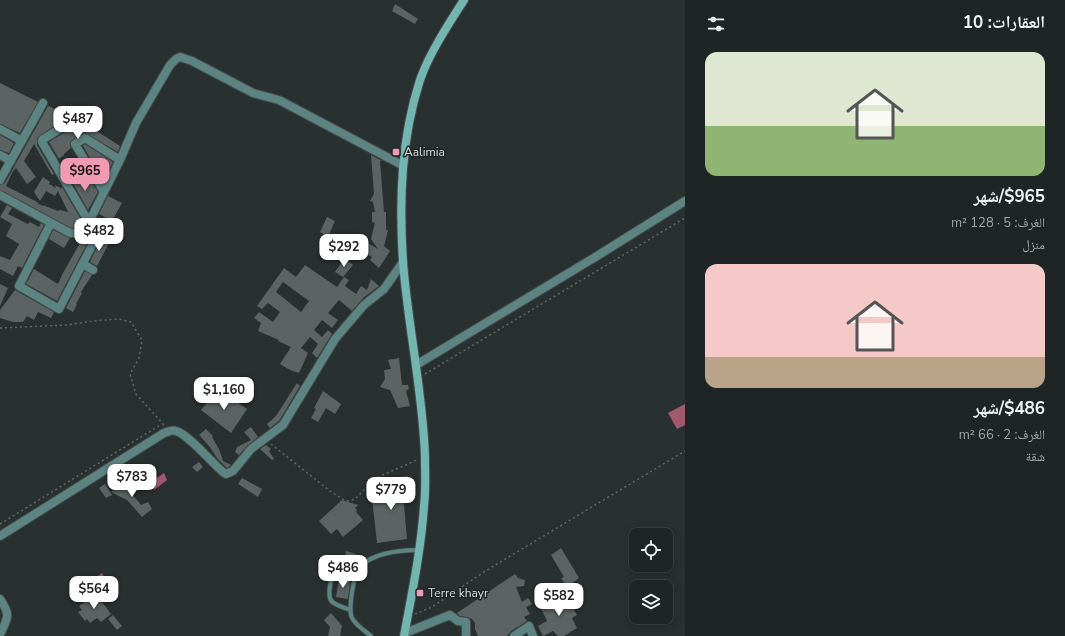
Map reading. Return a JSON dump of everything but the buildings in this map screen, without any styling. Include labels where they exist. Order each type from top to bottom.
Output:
[{"type":"street","points":[[404,635],[419,550],[424,505],[424,457],[418,378],[403,262],[402,165],[408,126],[421,79],[435,48],[464,0]]},
{"type":"street","points":[[0,196],[72,234],[78,233],[88,222],[104,192],[136,123],[170,65],[176,58],[180,57],[192,61],[253,93],[279,100],[402,165]]},
{"type":"street","points":[[0,180],[44,103]]},
{"type":"street","points":[[51,223],[19,286],[20,288],[59,309],[83,264],[86,253],[97,236],[42,140],[72,121]]},
{"type":"street","points":[[0,128],[22,141]]},
{"type":"street","points":[[104,192],[75,144],[85,138],[120,160]]},
{"type":"street","points":[[0,155],[11,161]]},
{"type":"street","points":[[416,366],[685,201]]},
{"type":"street","points":[[0,536],[171,430],[185,435],[219,469],[226,474],[232,471],[251,448],[275,432],[286,420],[335,339],[364,305],[384,289],[403,262]]},
{"type":"street","points":[[83,264],[93,270]]},
{"type":"street","points":[[0,599],[5,606],[8,617],[7,622],[0,634]]},
{"type":"street","points":[[404,635],[450,615],[458,621],[466,622],[466,636]]},
{"type":"street","points":[[514,636],[529,626],[533,636]]},
{"type":"lane","points":[[371,636],[354,622],[351,616],[350,610],[355,576],[358,569],[379,556],[403,550],[419,550]]},
{"type":"lane","points":[[350,610],[334,603],[330,599],[329,595],[332,577],[334,574],[338,572],[355,576]]},
{"type":"path","points":[[418,378],[685,218]]},
{"type":"path","points":[[0,328],[66,325],[118,319],[130,322],[142,340],[139,358],[130,374],[136,394],[162,423],[171,430]]},
{"type":"path","points":[[0,524],[162,423]]},
{"type":"path","points":[[265,439],[330,491],[348,501],[356,499],[370,483],[384,474],[424,457]]},
{"type":"path","points":[[408,617],[432,607],[487,570],[685,451]]},
{"type":"shaded area","points":[[685,404],[685,425],[677,429],[668,413]]},
{"type":"shaded area","points":[[164,473],[167,480],[154,490],[148,484]]},
{"type":"shaded area","points":[[102,573],[106,581],[92,591],[88,583]]},
{"type":"place","name":"Aalimia","points":[[396,152]]},
{"type":"place","name":"Terre khayr","points":[[420,593]]}]
